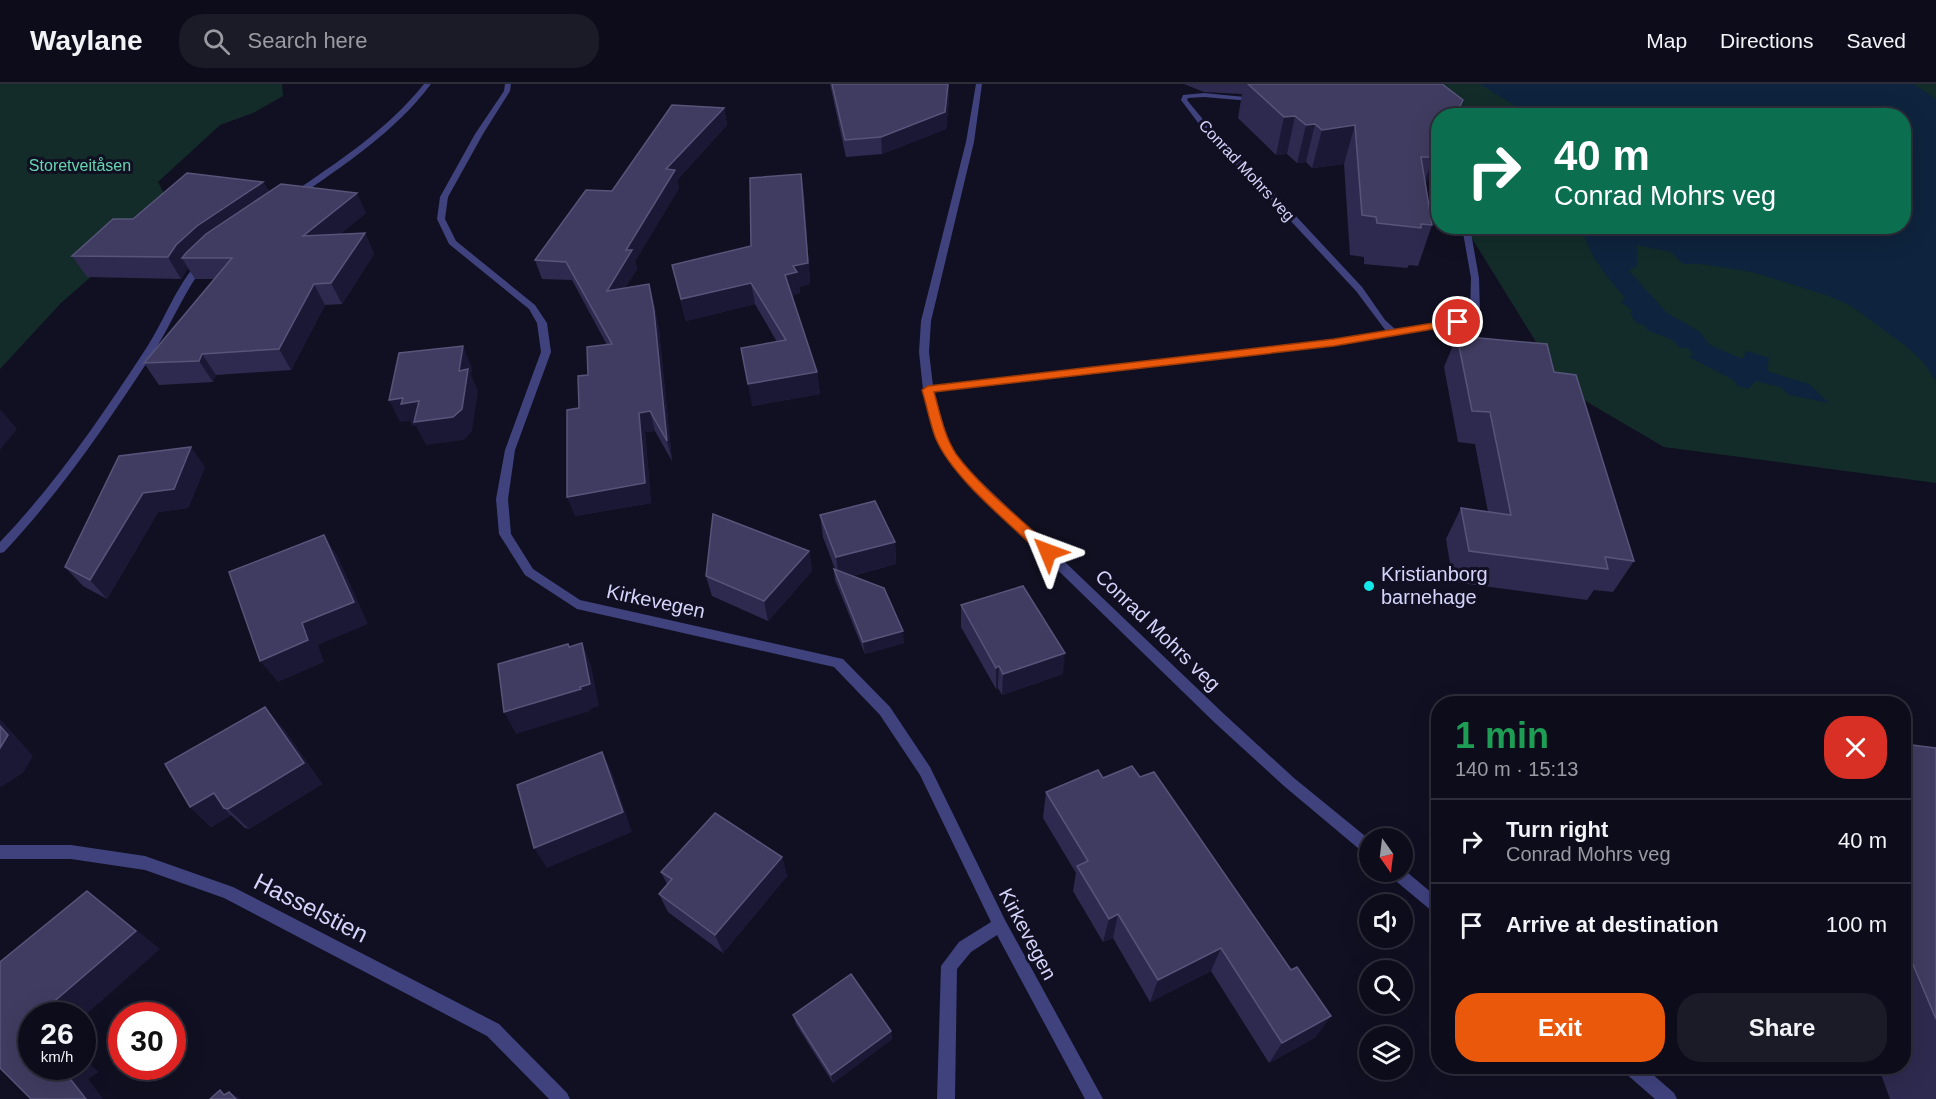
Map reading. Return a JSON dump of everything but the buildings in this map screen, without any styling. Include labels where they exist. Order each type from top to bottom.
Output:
[{"type":"street","points":[[283,203],[381,135],[407,110],[428,84]]},
{"type":"street","name":"Kirkevegen","points":[[508,84],[507,92],[479,134],[444,197],[441,219],[452,242],[532,307],[542,324],[546,352],[510,450],[502,499],[505,534],[529,572],[577,604],[838,663],[885,711],[925,771],[1000,925],[1094,1099]]},
{"type":"street","name":"Conrad Mohrs veg","points":[[979,84],[970,142],[926,321],[924,352],[928,390],[942,438],[951,456],[971,479],[1219,718],[1289,782],[1359,840]]},
{"type":"street","name":"Conrad Mohrs veg","points":[[1259,106],[1253,99],[1204,95],[1185,96],[1184,100],[1216,142],[1277,201],[1359,289],[1382,322],[1393,333]]},
{"type":"street","points":[[928,390],[1334,342],[1458,322],[1475,314],[1475,278],[1467,234]]},
{"type":"street","points":[[0,549],[36,513],[67,473],[140,367],[165,325],[182,288],[208,258]]},
{"type":"street","name":"Hasselstien","points":[[0,852],[71,852],[145,863],[228,892],[494,1030],[561,1099]]},
{"type":"street","points":[[1408,882],[1431,901]]},
{"type":"street","points":[[946,1099],[949,966],[965,947],[1000,925]]},
{"type":"street","points":[[1639,1074],[1668,1099]]},
{"type":"green space","name":"Storetveitåsen","points":[[0,84],[282,84],[283,96],[253,113],[220,125],[158,182],[171,207],[61,303],[0,369]]},
{"type":"green space","points":[[1377,84],[1936,84],[1936,483],[1664,447],[1565,389],[1469,234],[1911,234],[1911,108],[1431,108],[1431,173]]},
{"type":"water","points":[[1480,84],[1914,84],[1936,99],[1936,381],[1924,363],[1907,347],[1851,306],[1826,295],[1752,272],[1701,264],[1683,264],[1671,252],[1637,245],[1637,266],[1629,271],[1666,312],[1700,332],[1710,345],[1742,359],[1747,351],[1769,358],[1767,371],[1809,384],[1829,403],[1789,395],[1780,387],[1755,381],[1749,389],[1737,386],[1735,381],[1689,357],[1693,354],[1688,348],[1680,348],[1672,340],[1647,330],[1645,325],[1636,323],[1630,313],[1632,310],[1621,302],[1625,298],[1602,269],[1581,234],[1911,234],[1911,108],[1517,108]]},
{"type":"place","name":"Kristianborg barnehage","points":[[1369,586]]},
{"type":"route","points":[[1048,552],[971,479],[951,456],[933,414],[928,390],[1334,342],[1458,322]]}]
